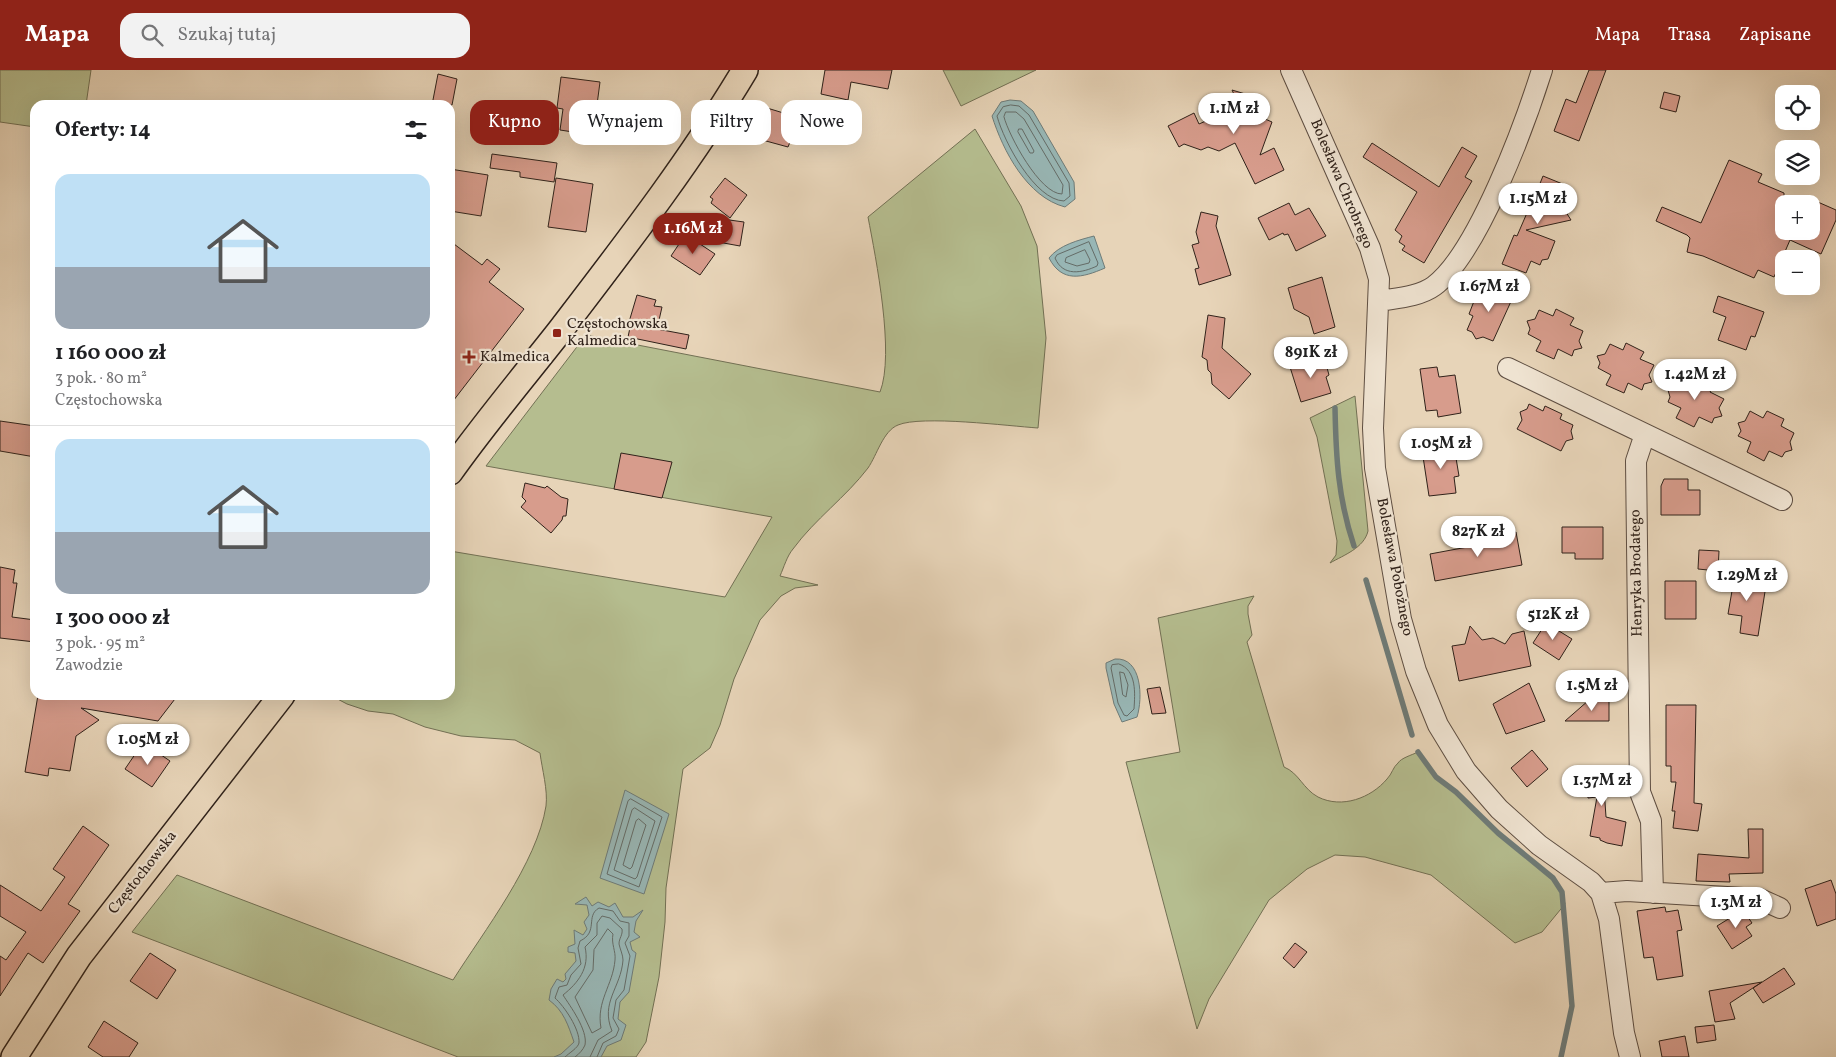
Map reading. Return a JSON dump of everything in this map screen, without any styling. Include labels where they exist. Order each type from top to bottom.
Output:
[{"type":"main road","points":[[455,465],[481,428],[622,249],[712,122],[745,70]]},
{"type":"main road","name":"Częstochowska","points":[[14,1057],[85,949],[278,700]]},
{"type":"street","name":"Bolesława Chrobrego","points":[[1291,70],[1370,248],[1379,279],[1379,301]]},
{"type":"street","points":[[1379,301],[1406,296],[1434,286],[1463,254],[1521,131],[1542,70]]},
{"type":"street","name":"Bolesława Pobożnego","points":[[1379,301],[1373,428],[1376,468],[1401,619],[1416,671],[1438,725],[1466,771],[1499,809],[1539,845],[1591,882],[1601,893]]},
{"type":"street","points":[[1508,368],[1782,500]]},
{"type":"street","name":"Henryka Brodatego","points":[[1645,434],[1636,461],[1640,792],[1651,821],[1653,892]]},
{"type":"street","points":[[1630,1057],[1624,1033],[1609,919],[1601,893],[1653,892],[1760,899],[1780,908]]},
{"type":"green space","points":[[0,70],[91,70],[87,100],[30,100],[30,126],[0,122]]},
{"type":"green space","points":[[943,70],[1036,70],[961,106]]},
{"type":"green space","points":[[975,129],[1021,206],[1037,246],[1046,338],[1038,428],[945,421],[909,422],[898,425],[888,432],[868,468],[859,479],[811,528],[787,558],[780,576],[818,585],[795,588],[781,596],[760,620],[734,679],[720,725],[710,748],[683,769],[666,888],[665,922],[659,977],[646,1042],[636,1057],[458,1057],[132,932],[177,875],[453,980],[508,896],[521,873],[541,828],[546,806],[546,786],[540,753],[515,740],[461,736],[425,727],[393,714],[368,711],[339,700],[455,700],[455,552],[725,597],[772,517],[486,466],[586,335],[880,392],[886,355],[885,331],[883,306],[868,217]]},
{"type":"green space","points":[[1355,396],[1368,531],[1366,537],[1358,546],[1330,563],[1336,555],[1337,541],[1317,437],[1310,418]]},
{"type":"green space","points":[[1254,596],[1248,606],[1252,635],[1247,642],[1284,767],[1294,773],[1308,790],[1318,797],[1337,802],[1346,802],[1373,792],[1387,779],[1399,761],[1418,752],[1436,777],[1456,792],[1498,833],[1553,878],[1562,892],[1565,904],[1542,932],[1515,943],[1431,875],[1365,857],[1335,855],[1307,869],[1269,900],[1209,999],[1197,1029],[1126,762],[1180,752],[1158,618]]},
{"type":"water","points":[[1010,100],[1021,101],[1033,111],[1074,182],[1075,199],[1065,207],[1051,202],[1039,193],[1018,171],[1010,158],[992,116],[1001,102]]},
{"type":"water","points":[[1094,236],[1105,268],[1081,276],[1066,275],[1054,266],[1049,258],[1064,246]]},
{"type":"water","points":[[1115,659],[1124,660],[1131,665],[1135,671],[1140,690],[1137,717],[1122,722],[1114,704],[1106,668],[1106,663]]},
{"type":"water","points":[[625,790],[669,814],[644,894],[600,878]]},
{"type":"water","points":[[586,897],[592,906],[598,902],[609,907],[615,903],[623,917],[633,917],[643,910],[636,921],[634,932],[640,937],[630,942],[632,950],[636,953],[629,992],[620,1002],[618,1019],[626,1025],[621,1040],[607,1046],[601,1057],[554,1057],[561,1054],[574,1042],[562,1014],[549,1000],[551,989],[557,979],[563,982],[566,979],[565,974],[576,961],[575,953],[568,952],[568,947],[575,944],[574,930],[583,935],[587,929],[584,922],[589,915],[587,905],[575,904]]},
{"type":"building","points":[[825,70],[892,70],[888,89],[851,82],[848,100],[821,94]]},
{"type":"building","points":[[1589,70],[1606,70],[1579,141],[1554,131],[1566,99],[1576,103]]},
{"type":"building","points":[[438,74],[457,79],[453,100],[433,100]]},
{"type":"building","points":[[561,77],[600,82],[598,100],[569,100],[569,131],[560,130],[563,109],[559,108]]},
{"type":"building","points":[[1232,90],[1262,99],[1256,115],[1272,122],[1260,155],[1274,148],[1284,170],[1255,184],[1235,143],[1219,151],[1208,147],[1201,150],[1184,144],[1179,147],[1168,126],[1194,113],[1199,124],[1224,113],[1223,110],[1238,103]]},
{"type":"building","points":[[1664,92],[1680,96],[1676,112],[1660,108]]},
{"type":"building","points":[[771,109],[781,112],[781,145],[789,145],[788,147],[771,142]]},
{"type":"building","points":[[1372,143],[1439,187],[1462,147],[1477,156],[1465,177],[1472,181],[1424,263],[1402,250],[1405,246],[1399,242],[1402,236],[1395,230],[1417,192],[1363,157]]},
{"type":"building","points":[[492,154],[557,163],[554,182],[520,177],[520,172],[490,168]]},
{"type":"building","points":[[1729,160],[1762,174],[1758,182],[1784,193],[1784,195],[1775,195],[1775,240],[1790,240],[1786,250],[1775,250],[1774,277],[1758,270],[1754,278],[1703,256],[1687,252],[1690,238],[1687,235],[1656,221],[1662,207],[1701,223]]},
{"type":"building","points":[[455,170],[488,175],[481,216],[455,212]]},
{"type":"building","points":[[1543,176],[1570,187],[1564,209],[1571,220],[1526,230],[1555,241],[1548,259],[1542,260],[1540,265],[1531,261],[1526,273],[1502,264],[1514,235],[1517,236],[1533,199],[1530,198],[1536,184],[1539,186]]},
{"type":"building","points":[[556,178],[593,184],[586,232],[548,227]]},
{"type":"building","points":[[725,178],[747,195],[730,218],[711,203],[713,199],[710,197]]},
{"type":"building","points":[[1289,203],[1295,215],[1309,208],[1326,236],[1296,251],[1288,234],[1284,235],[1283,233],[1269,240],[1258,218]]},
{"type":"building","points":[[1820,203],[1836,210],[1836,220],[1821,254],[1820,250],[1812,250],[1790,240],[1820,240]]},
{"type":"building","points":[[1201,212],[1218,216],[1216,226],[1231,275],[1199,285],[1195,269],[1199,268],[1192,245],[1199,243],[1196,232]]},
{"type":"building","points":[[722,219],[744,222],[740,246],[718,242]]},
{"type":"building","points":[[683,238],[688,242],[691,238],[715,254],[700,275],[671,256]]},
{"type":"building","name":"Kalmedica","points":[[455,245],[482,265],[487,259],[500,269],[489,282],[524,309],[455,399]]},
{"type":"building","points":[[1322,277],[1335,327],[1314,334],[1309,317],[1294,309],[1288,288]]},
{"type":"building","points":[[1487,285],[1513,297],[1493,341],[1483,337],[1476,339],[1472,332],[1467,330],[1473,316],[1469,314],[1476,296],[1481,298]]},
{"type":"building","points":[[637,295],[656,300],[654,306],[662,307],[657,329],[689,335],[686,349],[628,337],[631,323],[629,322]]},
{"type":"building","points":[[1718,296],[1764,312],[1755,337],[1751,336],[1746,350],[1718,340],[1726,317],[1713,312]]},
{"type":"building","points":[[1556,309],[1574,318],[1570,325],[1583,331],[1579,341],[1582,348],[1574,350],[1572,356],[1558,349],[1554,359],[1536,351],[1541,341],[1528,334],[1530,329],[1527,321],[1535,319],[1539,310],[1553,316]]},
{"type":"building","points":[[1208,315],[1225,318],[1222,348],[1251,374],[1229,399],[1212,384],[1207,360],[1202,357]]},
{"type":"building","points":[[1626,343],[1644,352],[1640,359],[1654,365],[1649,375],[1652,382],[1644,384],[1642,390],[1628,383],[1624,393],[1606,385],[1611,375],[1598,368],[1600,363],[1597,356],[1605,354],[1610,344],[1623,350]]},
{"type":"building","points":[[1324,357],[1329,375],[1326,377],[1331,393],[1301,402],[1290,367]]},
{"type":"building","points":[[1437,367],[1439,377],[1455,375],[1461,413],[1438,417],[1437,410],[1426,411],[1420,369]]},
{"type":"building","points":[[1696,377],[1714,385],[1710,392],[1724,399],[1719,408],[1722,416],[1714,418],[1712,423],[1699,417],[1694,427],[1676,418],[1681,408],[1668,402],[1670,397],[1668,390],[1675,387],[1680,378],[1693,384]]},
{"type":"building","points":[[1529,404],[1543,411],[1545,406],[1562,414],[1560,419],[1573,425],[1571,431],[1573,439],[1566,441],[1561,451],[1517,429],[1522,420],[1520,412],[1527,409]]},
{"type":"building","points":[[1750,411],[1763,418],[1767,411],[1784,419],[1781,426],[1794,433],[1790,442],[1792,450],[1785,452],[1782,457],[1769,451],[1764,461],[1747,452],[1751,442],[1738,436],[1741,431],[1738,423],[1745,421]]},
{"type":"building","points":[[0,421],[30,425],[30,456],[0,451]]},
{"type":"building","points":[[1454,446],[1459,476],[1454,477],[1456,493],[1429,496],[1422,450]]},
{"type":"building","points":[[621,453],[672,462],[662,498],[614,489]]},
{"type":"building","points":[[1664,479],[1688,479],[1688,490],[1700,490],[1700,515],[1661,515],[1661,486]]},
{"type":"building","points":[[525,483],[545,488],[547,486],[561,497],[568,499],[566,516],[563,516],[551,533],[521,507],[526,501],[522,497]]},
{"type":"building","points":[[1562,527],[1603,527],[1603,559],[1575,559],[1575,553],[1562,553]]},
{"type":"building","points":[[1516,532],[1522,565],[1435,581],[1430,554],[1489,543],[1488,537]]},
{"type":"building","points":[[1699,550],[1719,551],[1718,571],[1698,569]]},
{"type":"building","points":[[0,567],[15,570],[13,583],[17,583],[12,617],[30,619],[30,641],[0,638]]},
{"type":"building","points":[[1730,574],[1767,579],[1758,636],[1740,633],[1742,616],[1728,614],[1732,591],[1728,590]]},
{"type":"building","points":[[1665,581],[1696,581],[1696,619],[1665,619]]},
{"type":"building","points":[[1546,623],[1572,639],[1559,660],[1533,643]]},
{"type":"building","points":[[1470,626],[1482,640],[1493,638],[1505,644],[1512,634],[1524,631],[1531,666],[1459,681],[1452,646],[1465,644]]},
{"type":"building","points":[[1529,683],[1545,721],[1506,734],[1493,704]]},
{"type":"building","points":[[1160,687],[1166,713],[1152,714],[1147,689]]},
{"type":"building","points":[[1609,699],[1609,721],[1565,721],[1589,700]]},
{"type":"building","points":[[37,700],[174,700],[158,721],[81,708],[99,720],[76,736],[70,771],[49,768],[48,776],[25,772]]},
{"type":"building","points":[[1666,705],[1696,705],[1694,803],[1702,804],[1698,831],[1673,828],[1675,811],[1672,811],[1676,782],[1671,782],[1671,766],[1666,766]]},
{"type":"building","points":[[140,747],[148,752],[151,748],[170,761],[152,787],[125,769]]},
{"type":"building","points":[[1532,750],[1548,769],[1527,787],[1511,768]]},
{"type":"building","points":[[1608,767],[1609,787],[1604,788],[1606,817],[1626,822],[1622,846],[1607,843],[1600,840],[1600,838],[1590,836],[1597,797],[1588,798],[1587,789],[1582,789],[1581,769]]},
{"type":"building","points":[[83,826],[109,845],[68,904],[80,911],[43,963],[28,953],[0,996],[0,956],[6,960],[26,932],[0,916],[0,885],[41,911],[65,877],[53,869]]},
{"type":"building","points":[[1748,829],[1763,829],[1763,873],[1729,874],[1730,882],[1696,881],[1698,854],[1749,858]]},
{"type":"building","points":[[1831,880],[1836,894],[1836,919],[1817,926],[1805,889]]},
{"type":"building","points":[[1665,907],[1666,912],[1678,910],[1682,930],[1677,931],[1683,976],[1657,980],[1653,957],[1644,958],[1637,911]]},
{"type":"building","points":[[1743,910],[1752,923],[1746,927],[1752,936],[1732,949],[1717,926]]},
{"type":"building","points":[[1295,943],[1307,952],[1294,968],[1283,958]]},
{"type":"building","points":[[150,953],[176,970],[157,999],[130,981]]},
{"type":"building","points":[[1784,968],[1795,984],[1763,1003],[1753,988]]},
{"type":"building","points":[[1762,982],[1730,1003],[1735,1019],[1715,1022],[1709,991]]},
{"type":"building","points":[[104,1021],[138,1043],[129,1057],[103,1057],[88,1047]]},
{"type":"building","points":[[1714,1025],[1716,1040],[1697,1043],[1695,1027]]},
{"type":"building","points":[[1685,1036],[1689,1057],[1662,1057],[1659,1041]]},
{"type":"waterway","points":[[1335,408],[1336,444],[1341,494],[1354,546]]},
{"type":"waterway","points":[[1366,580],[1412,735]]},
{"type":"waterway","points":[[1418,752],[1436,777],[1456,792],[1498,833],[1553,878],[1562,892],[1572,1006],[1561,1057]]},
{"type":"place","name":"Częstochowska Kalmedica","points":[[557,333]]},
{"type":"place","name":"Kalmedica","points":[[469,357]]}]
